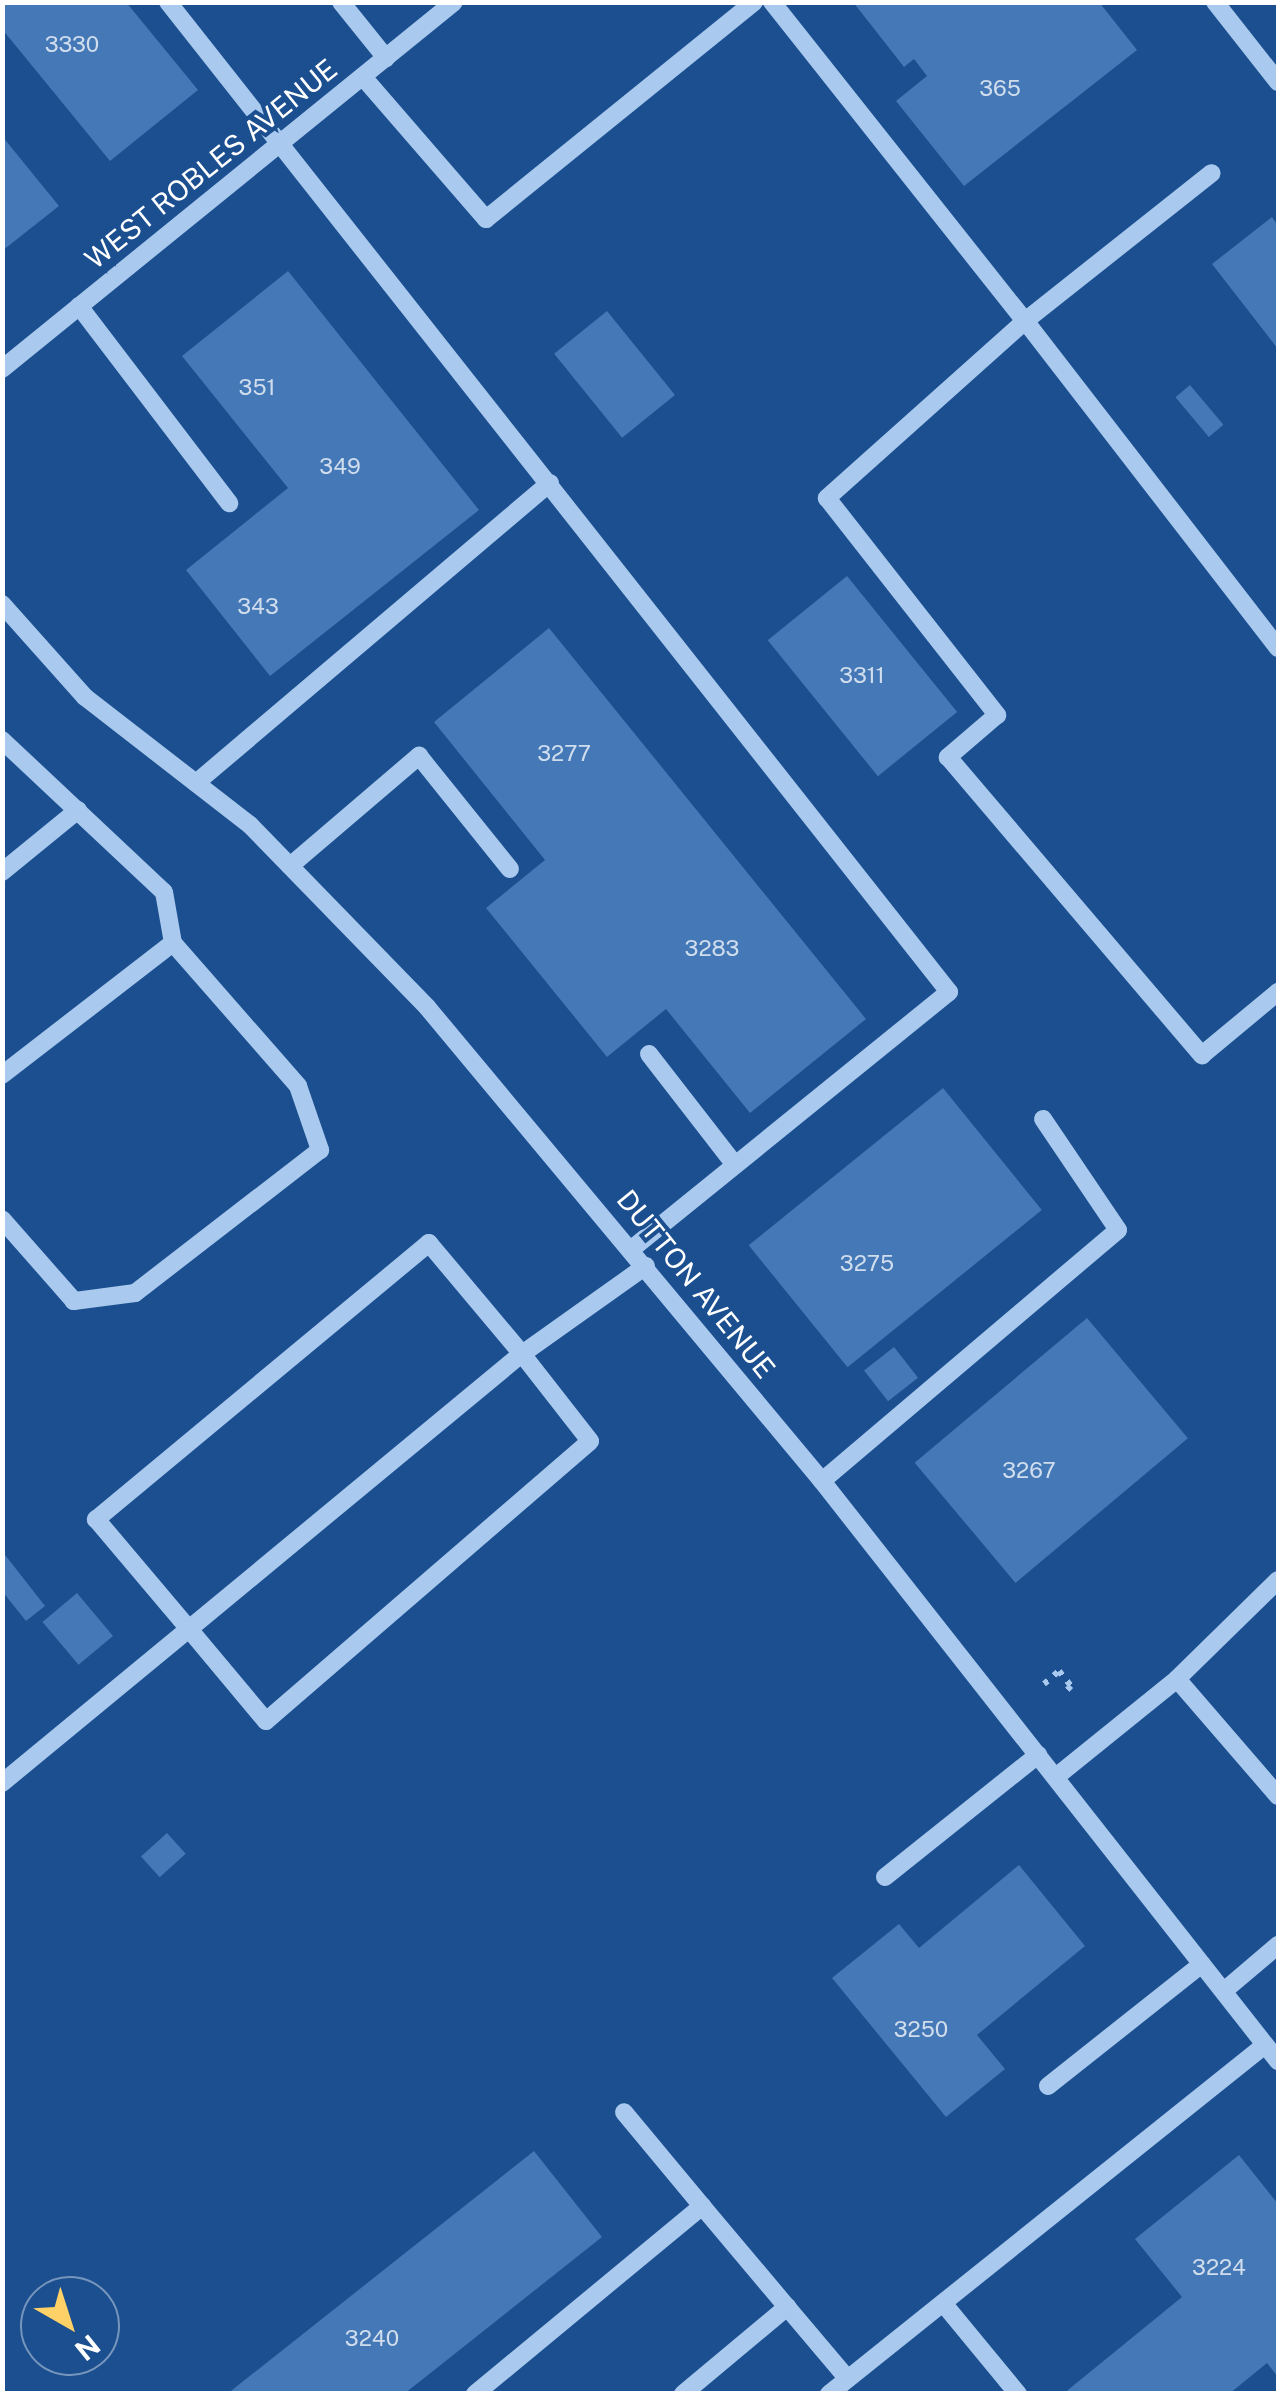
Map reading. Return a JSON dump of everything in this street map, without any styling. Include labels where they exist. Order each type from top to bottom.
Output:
[{"type":"street","points":[[168,2],[949,992],[632,1248]]},
{"type":"street","points":[[341,2],[386,58]]},
{"type":"street","name":"WEST ROBLES AVENUE","points":[[2,369],[454,2]]},
{"type":"street","points":[[363,76],[486,219],[754,2]]},
{"type":"street","points":[[772,2],[1278,648]]},
{"type":"street","points":[[1215,2],[1278,82]]},
{"type":"street","points":[[1212,173],[1025,321],[827,498],[997,715],[948,756],[1202,1056],[1278,992]]},
{"type":"street","points":[[79,306],[230,503]]},
{"type":"street","points":[[196,783],[550,483]]},
{"type":"street","name":"DUTTON AVENUE","points":[[2,604],[85,697],[196,783],[290,866],[427,1007],[632,1248],[822,1481],[1278,2061]]},
{"type":"street","points":[[2,740],[164,892],[174,943],[298,1086],[320,1150],[135,1293],[74,1302],[2,1219]]},
{"type":"street","points":[[290,866],[418,756],[510,868]]},
{"type":"street","points":[[2,872],[78,810]]},
{"type":"street","points":[[2,1075],[174,943]]},
{"type":"street","points":[[649,1054],[735,1165]]},
{"type":"street","points":[[822,1481],[1118,1230],[1043,1119]]},
{"type":"street","points":[[430,1243],[522,1354],[590,1442],[266,1721],[96,1520],[430,1243]]},
{"type":"street","points":[[2,1783],[522,1354],[646,1266]]},
{"type":"street","points":[[1056,1776],[1178,1678],[1278,1580]]},
{"type":"street","points":[[1178,1678],[1278,1796]]},
{"type":"street","points":[[885,1877],[1038,1755]]},
{"type":"street","points":[[1225,1990],[1278,1945]]},
{"type":"street","points":[[1048,2086],[1202,1964]]},
{"type":"street","points":[[829,2394],[1266,2045]]},
{"type":"street","points":[[624,2112],[848,2378]]},
{"type":"street","points":[[474,2394],[702,2206]]},
{"type":"street","points":[[943,2303],[1018,2394]]},
{"type":"street","points":[[683,2394],[787,2306]]},
{"type":"path","points":[[1044,1684],[1059,1671],[1071,1686],[1063,1694]]},
{"type":"building","points":[[2,2],[126,2],[198,90],[110,161],[2,29]]},
{"type":"building","points":[[853,2],[1099,2],[1137,50],[964,186],[896,101],[927,76],[914,59],[904,67]]},
{"type":"building","points":[[2,136],[59,206],[2,251]]},
{"type":"building","points":[[1272,217],[1278,226],[1278,349],[1212,264]]},
{"type":"building","points":[[288,271],[479,510],[270,676],[186,570],[288,488],[182,356]]},
{"type":"building","points":[[607,311],[675,395],[622,438],[554,354]]},
{"type":"building","points":[[1190,385],[1223,425],[1209,437],[1175,397]]},
{"type":"building","points":[[847,576],[957,712],[878,776],[768,640]]},
{"type":"building","points":[[549,628],[866,1019],[750,1113],[666,1009],[607,1057],[486,908],[545,860],[434,722]]},
{"type":"building","points":[[943,1088],[1042,1210],[848,1367],[749,1245]]},
{"type":"building","points":[[1087,1318],[1188,1438],[1016,1583],[915,1463]]},
{"type":"building","points":[[894,1347],[918,1378],[888,1401],[864,1370]]},
{"type":"building","points":[[2,1551],[45,1606],[26,1621],[2,1591]]},
{"type":"building","points":[[77,1593],[113,1636],[79,1665],[43,1622]]},
{"type":"building","points":[[167,1833],[186,1854],[160,1877],[141,1856]]},
{"type":"building","points":[[1019,1865],[1085,1946],[977,2035],[1005,2069],[946,2117],[832,1978],[899,1924],[919,1948]]},
{"type":"building","points":[[534,2151],[602,2237],[404,2394],[227,2394]]},
{"type":"building","points":[[1239,2155],[1278,2204],[1278,2377],[1267,2363],[1229,2394],[1063,2394],[1182,2297],[1135,2239]]}]
